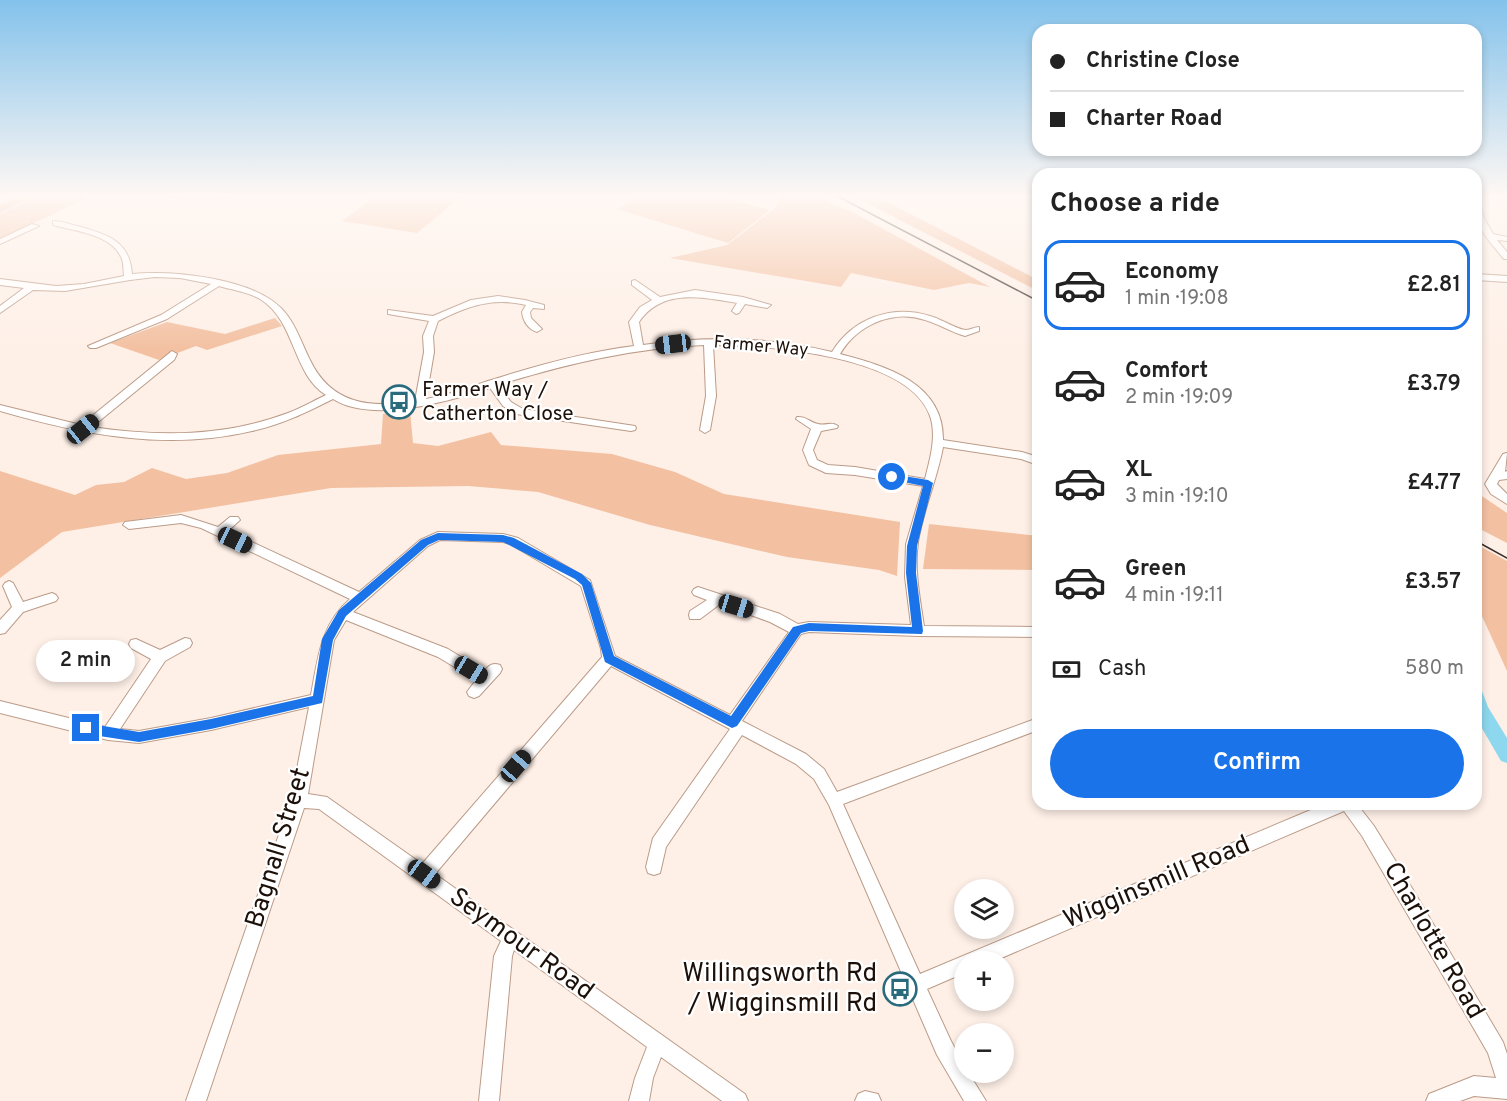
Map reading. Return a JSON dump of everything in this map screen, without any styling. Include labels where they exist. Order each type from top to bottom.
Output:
[{"type":"street","points":[[118,246],[127,262],[129,277]]},
{"type":"street","name":"Farmer Way","points":[[0,282],[71,288],[129,277],[183,275],[218,283],[260,297],[278,309],[288,323],[311,375],[318,384],[345,402],[363,406],[390,407],[420,402],[584,357],[639,348],[708,342],[790,347],[835,355],[884,371],[906,383],[922,396],[935,416],[938,443],[913,540],[911,573],[918,631]]},
{"type":"street","points":[[1482,277],[1507,279]]},
{"type":"street","points":[[93,346],[164,317],[218,283]]},
{"type":"street","points":[[635,283],[649,287],[658,300]]},
{"type":"street","points":[[0,310],[32,286]]},
{"type":"street","points":[[639,348],[634,322],[643,309],[658,300],[695,292],[767,305]]},
{"type":"street","points":[[537,293],[528,303],[525,312],[527,319],[537,329]]},
{"type":"street","points":[[391,312],[434,319],[463,305],[495,297],[541,307]]},
{"type":"street","points":[[736,311],[743,300]]},
{"type":"street","points":[[411,315],[421,305]]},
{"type":"street","points":[[835,355],[842,342],[854,330],[887,314],[898,312],[923,316],[962,337],[976,329]]},
{"type":"street","points":[[420,402],[429,352],[428,336],[434,319]]},
{"type":"street","points":[[705,430],[711,396],[708,342]]},
{"type":"street","points":[[83,429],[171,358],[172,354]]},
{"type":"street","points":[[492,383],[507,404],[520,412],[631,428]]},
{"type":"street","points":[[0,408],[83,429],[119,435],[161,438],[246,432],[292,417],[334,395]]},
{"type":"street","points":[[801,419],[817,428],[833,426]]},
{"type":"street","points":[[817,428],[808,450],[813,462],[826,469],[855,471],[928,483]]},
{"type":"street","points":[[938,443],[1032,459]]},
{"type":"street","points":[[1507,457],[1503,475],[1492,479],[1491,484],[1495,491],[1507,500]]},
{"type":"street","points":[[129,525],[181,519],[220,532],[359,598]]},
{"type":"street","points":[[220,532],[234,520]]},
{"type":"street","name":"Bagnall Street","points":[[196,1101],[299,800],[328,639],[343,613],[424,543],[438,536],[503,538],[523,546],[586,583],[609,658]]},
{"type":"street","points":[[9,586],[19,608]]},
{"type":"street","points":[[698,592],[775,618],[797,630],[809,627],[1032,632]]},
{"type":"street","points":[[0,629],[19,608],[52,598]]},
{"type":"street","points":[[695,615],[717,600]]},
{"type":"street","points":[[343,613],[490,674],[474,692]]},
{"type":"street","points":[[654,867],[659,844],[797,630]]},
{"type":"street","points":[[108,734],[160,657],[185,643]]},
{"type":"street","points":[[136,644],[160,657]]},
{"type":"street","points":[[424,874],[609,658],[801,759],[819,774],[834,800],[918,984],[944,1048],[976,1101]]},
{"type":"street","points":[[0,707],[108,734],[139,737],[211,724],[318,699]]},
{"type":"street","points":[[834,800],[1032,726]]},
{"type":"street","name":"Seymour Road","points":[[299,800],[322,802],[657,1045],[738,1101]]},
{"type":"street","name":"Wigginsmill Road","points":[[996,951],[1328,810]]},
{"type":"street","name":"Charlotte Road","points":[[1352,810],[1397,879],[1496,1049],[1507,1087]]},
{"type":"street","points":[[489,1101],[503,956],[511,937]]},
{"type":"street","points":[[918,984],[954,968]]},
{"type":"street","points":[[639,1101],[644,1078],[657,1045]]},
{"type":"street","points":[[1436,1101],[1474,1086],[1507,1087]]},
{"type":"shaded area","points":[[721,246],[915,246],[990,287],[969,283],[934,290],[851,273],[841,287],[670,258]]},
{"type":"shaded area","points":[[951,246],[973,246],[1032,277],[1032,288]]},
{"type":"shaded area","points":[[275,318],[282,326],[207,350],[196,346],[159,360],[110,343],[167,322],[225,334]]},
{"type":"shaded area","points":[[410,410],[413,443],[438,446],[491,432],[501,445],[612,454],[675,472],[724,494],[900,522],[897,576],[879,570],[787,557],[650,525],[538,492],[468,486],[331,488],[62,532],[0,578],[0,471],[75,495],[96,485],[124,482],[152,468],[186,479],[227,473],[278,455],[381,444],[383,414]]},
{"type":"shaded area","points":[[1482,496],[1507,513],[1507,543],[1482,530]]},
{"type":"shaded area","points":[[929,524],[1032,535],[1032,570],[923,569]]},
{"type":"shaded area","points":[[1482,547],[1507,561],[1507,671],[1482,616]]},
{"type":"waterway","points":[[1482,712],[1507,755]]},
{"type":"tram line","points":[[933,246],[1032,298]]},
{"type":"tram line","points":[[1482,544],[1507,558]]},
{"type":"place","name":"Farmer Way / Catherton Close","points":[[399,402]]},
{"type":"place","name":"Willingsworth Rd / Wigginsmill Rd","points":[[900,989]]},
{"type":"route","points":[[86,728],[108,734],[139,737],[211,724],[318,699],[328,639],[343,613],[424,543],[438,536],[503,538],[514,541],[579,576],[586,583],[609,658],[732,723],[797,630],[809,627],[918,631],[911,573],[912,546],[928,483],[892,477]]}]
